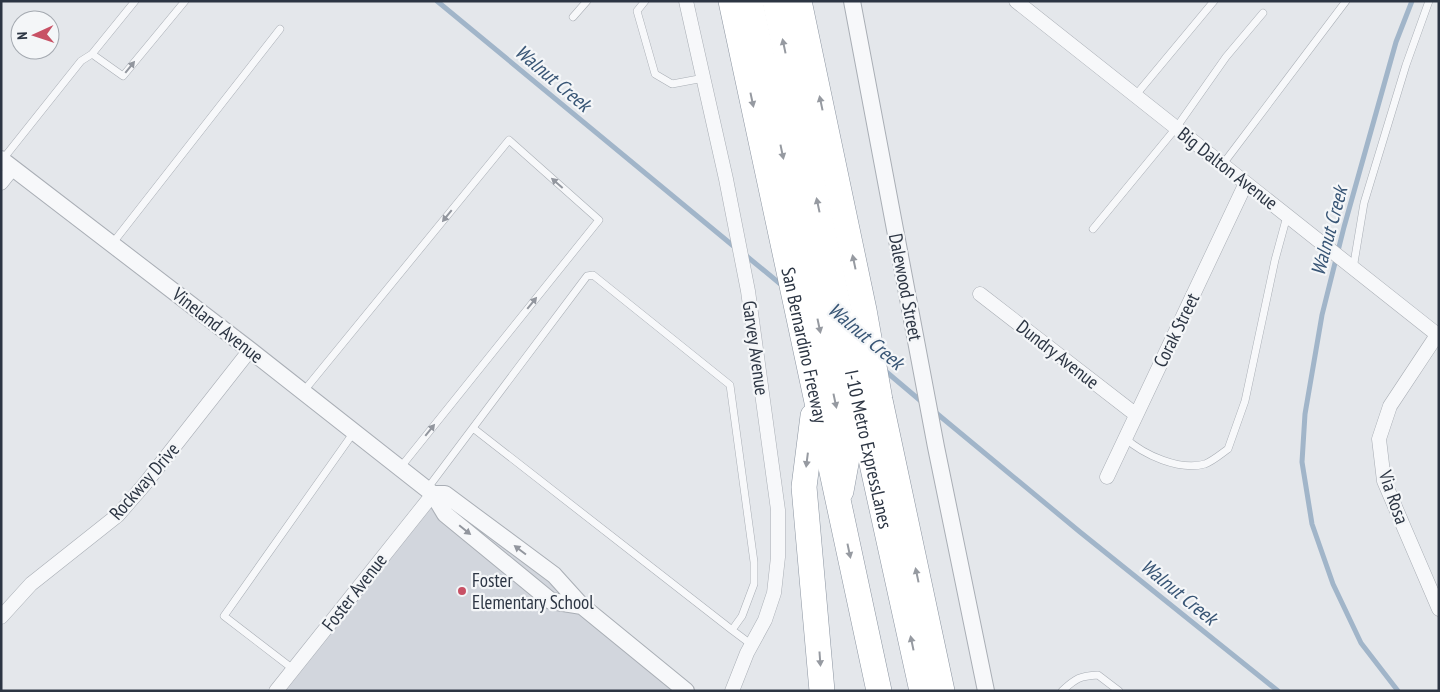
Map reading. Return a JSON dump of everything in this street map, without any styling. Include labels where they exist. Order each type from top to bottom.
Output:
[{"type":"highway","name":"San Bernardino Freeway","points":[[731,1],[879,691]]},
{"type":"highway","name":"I-10 Metro ExpressLanes","points":[[750,1],[847,458],[839,503]]},
{"type":"highway","name":"I-10 Metro ExpressLanes","points":[[775,1],[853,377],[922,691]]},
{"type":"highway","points":[[799,1],[864,310],[880,400],[942,691]]},
{"type":"highway","points":[[815,398],[804,487],[822,691]]},
{"type":"street","name":"Garvey Avenue","points":[[686,1],[726,179],[748,291],[778,510],[778,557],[774,593],[765,620],[732,691]]},
{"type":"street","name":"Dalewood Street","points":[[852,1],[936,447],[986,691]]},
{"type":"street","name":"Big Dalton Avenue","points":[[1016,1],[1438,336]]},
{"type":"street","name":"Vineland Avenue","points":[[6,162],[250,350],[430,492],[445,494],[554,575],[582,606],[686,691]]},
{"type":"street","points":[[1,182],[6,162]]},
{"type":"street","name":"Corak Street","points":[[1107,477],[1246,183]]},
{"type":"street","name":"Dundry Avenue","points":[[980,294],[1136,414]]},
{"type":"street","name":"Via Rosa","points":[[1438,336],[1390,406],[1379,439],[1384,481],[1439,609]]},
{"type":"street","name":"Rockway Drive","points":[[1,617],[31,584],[118,515],[144,485],[250,350]]},
{"type":"street","name":"Foster Avenue","points":[[276,691],[430,492]]},
{"type":"lane","points":[[6,162],[81,61],[92,54],[135,1]]},
{"type":"lane","points":[[92,54],[123,76],[185,1]]},
{"type":"lane","points":[[573,17],[587,1]]},
{"type":"lane","points":[[645,1],[637,10],[655,74],[672,84],[704,78]]},
{"type":"lane","points":[[1135,96],[1214,1]]},
{"type":"lane","points":[[1222,164],[1346,1]]},
{"type":"lane","points":[[1351,267],[1364,203],[1406,65],[1429,1]]},
{"type":"lane","points":[[1093,228],[1176,128],[1226,57],[1263,13]]},
{"type":"lane","points":[[112,244],[280,28]]},
{"type":"lane","points":[[303,392],[509,140],[599,220],[400,468]]},
{"type":"lane","points":[[1125,438],[1136,448],[1179,466],[1205,464],[1228,449],[1244,401],[1274,260],[1287,215]]},
{"type":"lane","points":[[430,492],[473,428],[587,276],[593,275],[730,385],[754,562],[754,584],[742,616],[732,630]]},
{"type":"lane","points":[[473,428],[752,645]]},
{"type":"lane","points":[[294,669],[224,616],[354,432]]},
{"type":"lane","points":[[1062,691],[1073,680],[1082,676],[1098,675],[1118,691]]},
{"type":"shaded area","name":"Foster Elementary School","points":[[433,494],[445,494],[686,691],[276,691]]},
{"type":"waterway","name":"Walnut Creek","points":[[437,1],[737,249]]},
{"type":"waterway","name":"Walnut Creek","points":[[1398,691],[1361,643],[1333,584],[1312,524],[1302,462],[1305,414],[1322,315],[1344,227],[1396,42],[1412,1]]},
{"type":"waterway","name":"Walnut Creek","points":[[744,254],[784,287]]},
{"type":"waterway","name":"Walnut Creek","points":[[883,369],[922,402]]},
{"type":"waterway","name":"Walnut Creek","points":[[935,412],[1080,532],[1278,691]]},
{"type":"place","name":"Foster Elementary School","points":[[462,591]]}]
